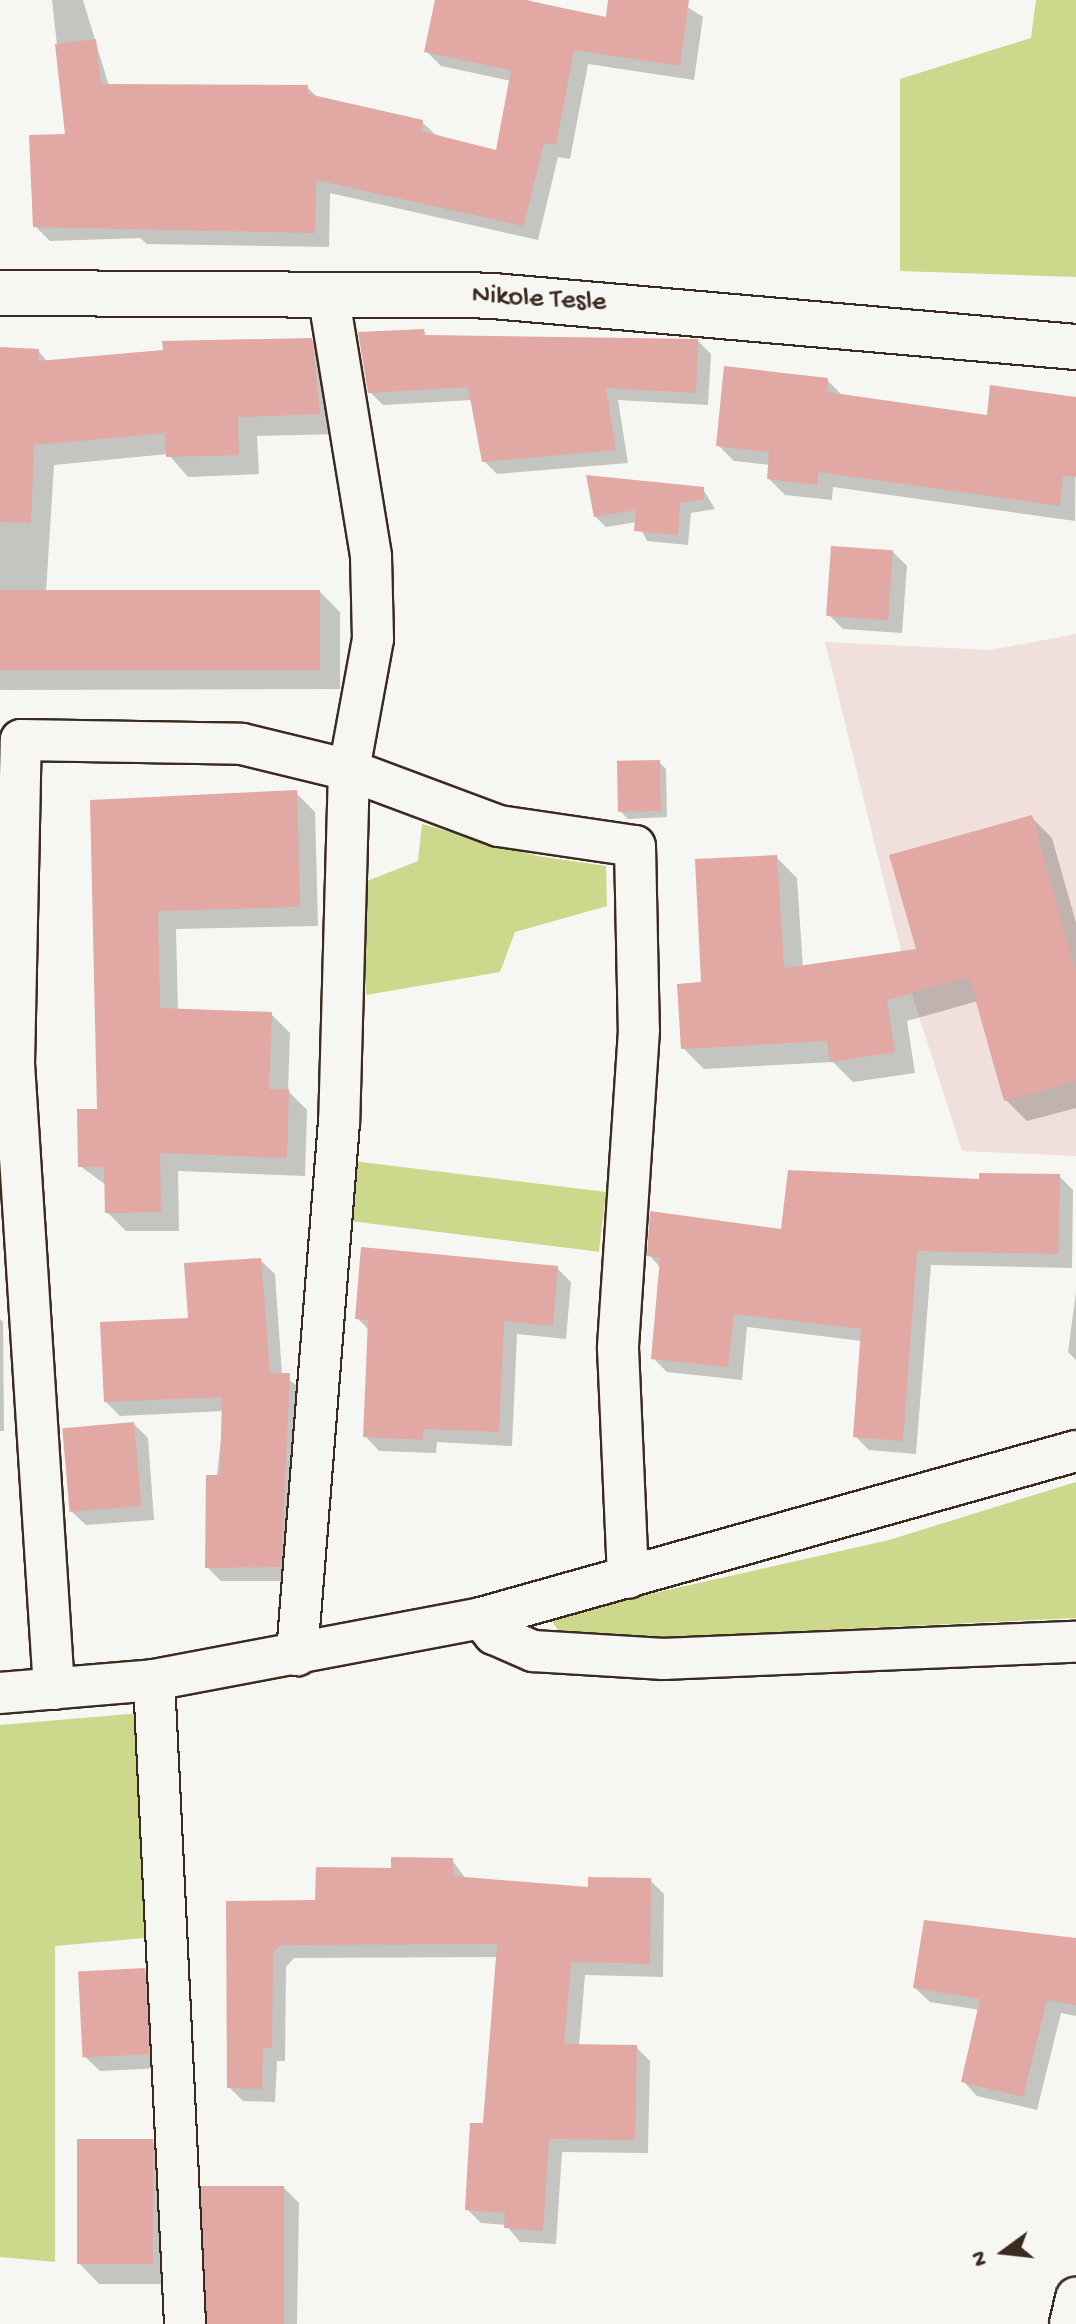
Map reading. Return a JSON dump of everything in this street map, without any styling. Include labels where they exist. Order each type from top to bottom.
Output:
[{"type":"street","name":"Nikole Tesle","points":[[0,293],[328,293],[622,305],[1076,347]]},
{"type":"street","points":[[297,1655],[339,1122],[349,770],[373,639],[371,557],[328,293]]},
{"type":"street","points":[[54,1689],[14,1064],[21,740],[242,744],[349,770],[499,826],[635,846],[639,1030],[618,1348],[628,1578]]},
{"type":"street","points":[[0,1693],[154,1680],[481,1618],[1076,1451]]},
{"type":"street","points":[[481,1618],[494,1634],[533,1651],[633,1658],[1076,1642]]},
{"type":"street","points":[[154,1680],[185,2324]]},
{"type":"street","points":[[1070,2324],[1076,2298]]},
{"type":"shaded area","points":[[1076,634],[1076,1156],[962,1151],[911,991],[825,642],[990,650]]},
{"type":"green space","points":[[1036,0],[1076,0],[1076,277],[900,271],[900,79],[1031,38]]},
{"type":"green space","points":[[422,824],[537,856],[606,866],[607,906],[515,932],[500,972],[366,995],[362,883],[418,861]]},
{"type":"green space","points":[[353,1161],[606,1192],[599,1252],[346,1221]]},
{"type":"green space","points":[[1076,1482],[1076,1618],[607,1640],[561,1634],[549,1617],[889,1540]]},
{"type":"green space","points":[[141,1713],[155,1937],[55,1946],[55,2262],[0,2257],[0,1725]]},
{"type":"building","points":[[435,0],[524,0],[606,17],[608,0],[689,0],[680,66],[574,50],[556,145],[544,143],[524,226],[316,180],[315,233],[33,227],[29,135],[65,134],[55,44],[96,39],[101,84],[308,85],[308,94],[423,120],[421,131],[496,150],[511,70],[424,52]]},
{"type":"building","points":[[424,329],[425,335],[698,339],[696,393],[606,388],[616,450],[482,462],[468,387],[368,393],[358,332]]},
{"type":"building","points":[[312,338],[320,414],[238,417],[239,455],[166,457],[165,433],[34,445],[31,523],[0,522],[0,347],[39,349],[38,361],[163,350],[162,341]]},
{"type":"building","points":[[724,366],[828,378],[827,392],[987,415],[990,385],[1076,397],[1076,477],[1063,476],[1060,506],[818,472],[817,485],[767,479],[769,452],[716,446]]},
{"type":"building","points":[[586,475],[704,487],[704,499],[680,503],[678,535],[634,531],[636,510],[594,517]]},
{"type":"building","points":[[831,546],[893,550],[888,620],[826,616]]},
{"type":"building","points":[[0,590],[320,590],[320,670],[0,670]]},
{"type":"building","points":[[660,760],[661,811],[618,812],[617,761]]},
{"type":"building","points":[[297,790],[300,907],[158,911],[160,1008],[272,1012],[269,1089],[289,1089],[287,1158],[160,1153],[161,1212],[105,1213],[104,1167],[78,1167],[77,1109],[97,1109],[90,800]]},
{"type":"building","points":[[1032,815],[1076,973],[1076,1081],[1004,1101],[969,977],[887,1000],[895,1052],[830,1062],[827,1041],[681,1049],[677,984],[701,982],[695,859],[777,855],[784,968],[916,949],[889,855]]},
{"type":"building","points":[[788,1170],[979,1179],[979,1173],[1060,1174],[1058,1254],[917,1251],[903,1441],[853,1437],[861,1329],[734,1314],[728,1367],[651,1359],[660,1258],[647,1256],[650,1211],[781,1229]]},
{"type":"building","points":[[361,1247],[558,1266],[553,1326],[504,1321],[499,1432],[424,1429],[423,1440],[363,1437],[368,1320],[355,1319]]},
{"type":"building","points":[[261,1258],[270,1373],[290,1373],[281,1567],[205,1568],[206,1475],[220,1475],[222,1397],[104,1402],[100,1322],[188,1318],[184,1263]]},
{"type":"building","points":[[134,1422],[141,1506],[70,1512],[62,1428]]},
{"type":"building","points":[[391,1857],[453,1858],[453,1876],[588,1887],[588,1877],[651,1878],[650,1964],[571,1962],[564,2044],[637,2045],[635,2140],[549,2139],[543,2231],[504,2228],[505,2213],[465,2210],[470,2123],[483,2123],[497,1944],[280,1945],[273,1952],[272,2048],[263,2048],[262,2089],[227,2088],[226,1901],[315,1900],[316,1867],[391,1868]]},
{"type":"building","points":[[924,1920],[1076,1938],[1076,2005],[1047,2000],[1023,2097],[961,2082],[980,1999],[913,1988]]},
{"type":"building","points":[[145,1968],[150,2054],[83,2057],[78,1972]]},
{"type":"building","points":[[77,2139],[153,2139],[153,2264],[77,2264]]},
{"type":"building","points":[[201,2186],[284,2186],[284,2324],[201,2324]]}]
